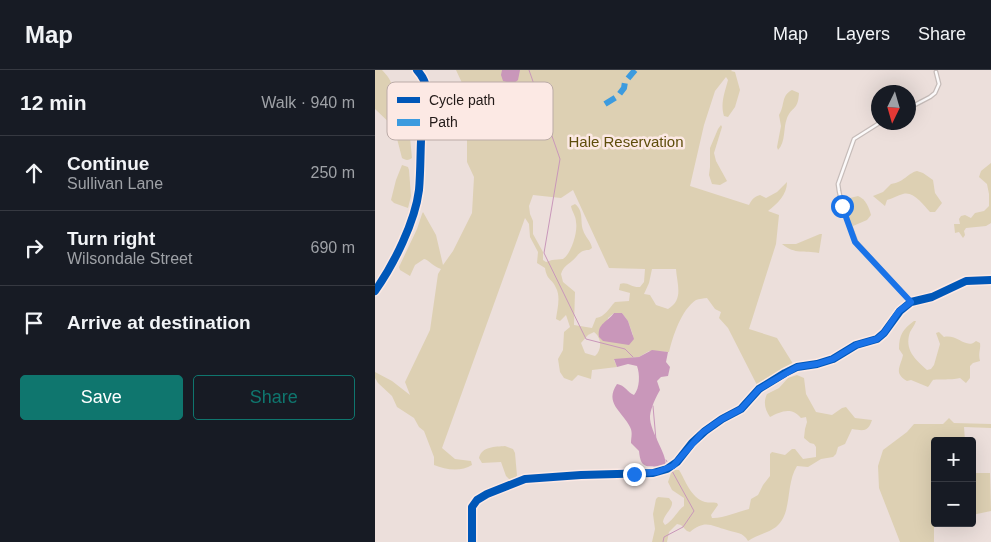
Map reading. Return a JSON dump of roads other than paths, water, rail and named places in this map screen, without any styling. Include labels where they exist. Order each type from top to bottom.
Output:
[{"type":"street","points":[[417,70],[424,82]]},
{"type":"street","points":[[916,104],[935,93],[939,84],[936,72]]},
{"type":"street","points":[[871,128],[854,139],[838,184],[842,206],[855,242],[911,302]]},
{"type":"street","points":[[375,291],[408,230],[416,204],[421,165],[422,140]]},
{"type":"street","points":[[472,542],[471,511],[475,502],[487,494],[518,481],[581,475],[653,473],[669,468],[677,462],[702,433],[741,409],[759,389],[797,367],[833,359],[856,345],[877,339],[884,333],[899,311],[911,302],[932,297],[967,282],[991,280]]},
{"type":"waterway","points":[[529,70],[533,82]]},
{"type":"waterway","points":[[553,139],[560,159],[544,253],[586,339],[625,349],[633,357]]},
{"type":"waterway","points":[[653,406],[656,440]]},
{"type":"waterway","points":[[663,542],[664,537],[683,527],[694,511],[666,460]]},
{"type":"park label","name":"Hale Reservation","points":[[626,142]]}]
